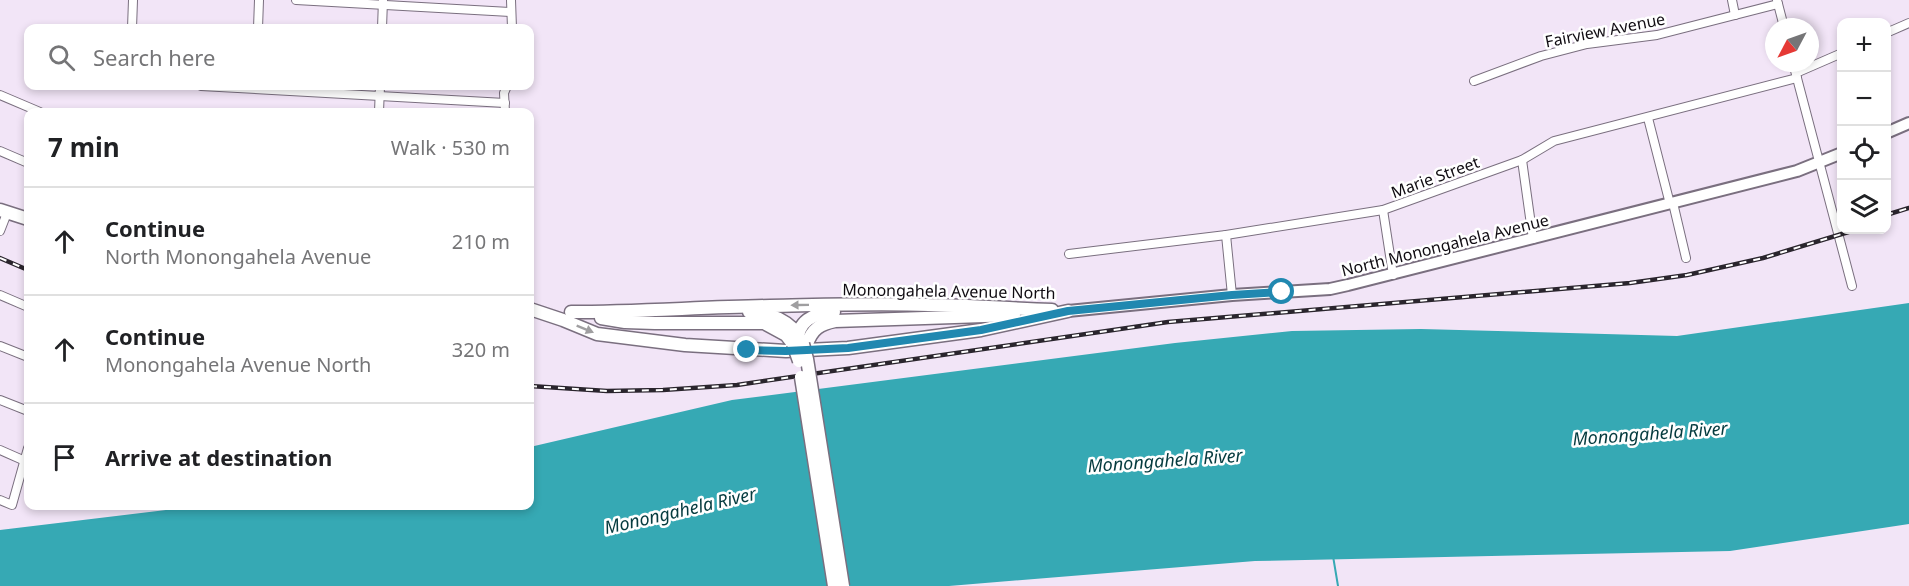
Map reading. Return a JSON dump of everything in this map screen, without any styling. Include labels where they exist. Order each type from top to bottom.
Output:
[{"type":"main road","points":[[1891,131],[1909,123]]},
{"type":"main road","name":"North Monongahela Avenue","points":[[1068,311],[1232,295],[1330,289],[1393,275],[1797,171],[1837,155]]},
{"type":"main road","points":[[4,211],[24,218]]},
{"type":"main road","name":"Monongahela Avenue North","points":[[571,312],[930,304],[1068,311]]},
{"type":"main road","points":[[534,308],[571,312],[625,322],[765,323],[799,342]]},
{"type":"main road","points":[[799,342],[804,323],[813,315],[823,312],[991,308]]},
{"type":"main road","name":"Monongahela Avenue North","points":[[534,309],[597,334],[685,345],[786,351],[848,348],[981,330],[1068,311]]},
{"type":"main road","points":[[799,342],[816,328],[835,321],[1005,316],[1068,311]]},
{"type":"main road","points":[[625,312],[660,314],[759,312],[773,316],[787,324],[799,342],[803,360],[843,586]]},
{"type":"main road","points":[[803,360],[834,586]]},
{"type":"street","points":[[132,24],[133,0]]},
{"type":"street","points":[[258,24],[259,0]]},
{"type":"street","points":[[296,0],[383,3],[511,12]]},
{"type":"street","points":[[511,0],[512,24]]},
{"type":"street","points":[[1732,0],[1735,15]]},
{"type":"street","points":[[1778,2],[1782,18]]},
{"type":"street","name":"Fairview Avenue","points":[[1474,81],[1552,53],[1587,44],[1657,35],[1778,2]]},
{"type":"street","points":[[382,24],[383,3]]},
{"type":"street","points":[[1891,31],[1909,23]]},
{"type":"street","name":"Marie Street","points":[[1069,254],[1226,235],[1383,210],[1522,160],[1554,141],[1648,118],[1797,76],[1837,56]]},
{"type":"street","points":[[1796,72],[1852,286]]},
{"type":"street","points":[[301,90],[505,103]]},
{"type":"street","points":[[379,108],[380,90]]},
{"type":"street","points":[[505,90],[505,108]]},
{"type":"street","points":[[0,95],[31,108]]},
{"type":"street","points":[[1648,118],[1686,258]]},
{"type":"street","points":[[0,151],[24,161]]},
{"type":"street","points":[[1522,160],[1533,239]]},
{"type":"street","points":[[1383,210],[1393,275]]},
{"type":"street","points":[[0,231],[4,211]]},
{"type":"street","points":[[1226,235],[1232,295]]},
{"type":"street","points":[[0,295],[24,305]]},
{"type":"street","points":[[0,346],[24,355]]},
{"type":"street","points":[[0,400],[24,409]]},
{"type":"street","points":[[0,450],[24,461]]},
{"type":"street","points":[[0,500],[12,505],[24,464]]},
{"type":"water","name":"Monongahela River","points":[[1909,303],[1909,524],[1730,551],[1255,561],[949,586],[0,586],[0,530],[166,510],[534,510],[534,446],[732,400],[1175,343],[1292,331],[1421,329],[1677,336]]},
{"type":"waterway","points":[[1333,556],[1338,586]]},
{"type":"railway","points":[[1891,213],[1909,208]]},
{"type":"railway","points":[[534,386],[607,391],[737,385],[1168,322],[1630,283],[1687,275],[1763,258],[1842,234]]},
{"type":"railway","points":[[0,258],[24,268]]},
{"type":"route","points":[[747,350],[848,348],[981,330],[1068,311],[1282,292]]}]
